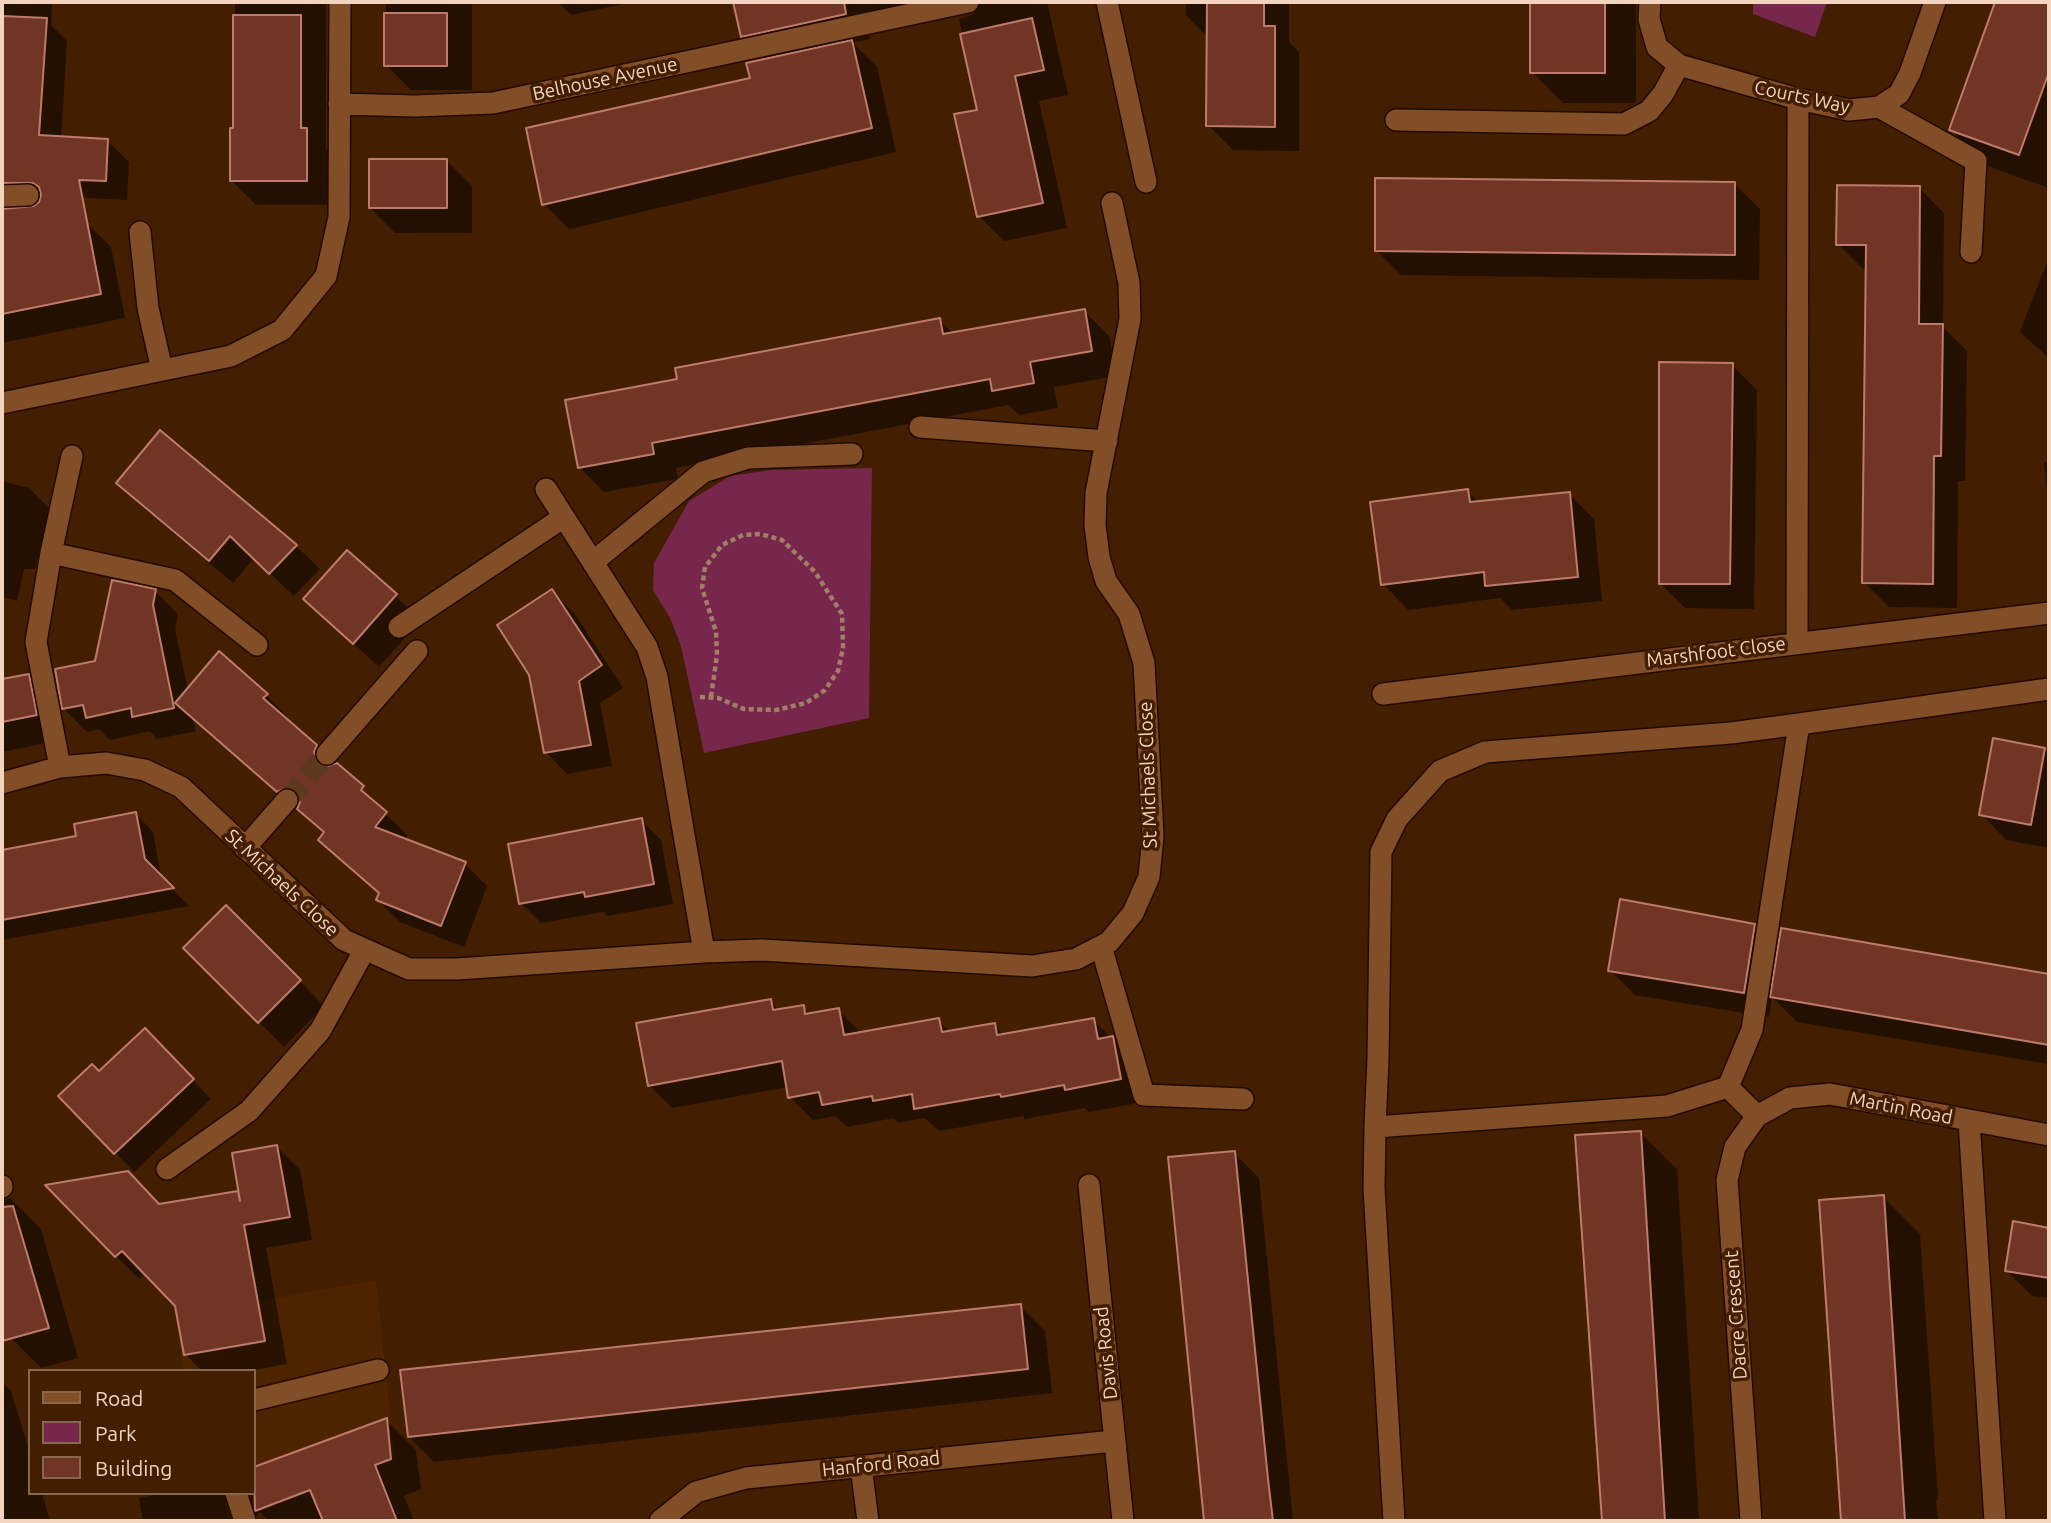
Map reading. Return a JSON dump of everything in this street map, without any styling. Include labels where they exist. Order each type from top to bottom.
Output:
[{"type":"street","points":[[2,403],[231,356],[282,330],[326,276],[339,217],[340,2]]},
{"type":"street","name":"Belhouse Avenue","points":[[339,104],[415,106],[493,103],[968,2]]},
{"type":"street","points":[[1107,2],[1146,182]]},
{"type":"street","name":"Courts Way","points":[[1650,2],[1649,19],[1657,47],[1679,65],[1798,99],[1849,110],[1879,107],[1899,94],[1910,73],[1935,2]]},
{"type":"street","points":[[1396,120],[1624,124],[1649,111],[1663,94],[1679,65]]},
{"type":"street","points":[[1797,642],[1798,99]]},
{"type":"street","points":[[1879,107],[1976,162],[1972,252]]},
{"type":"street","points":[[2,196],[27,195]]},
{"type":"street","name":"St Michaels Close","points":[[2,783],[60,767],[106,763],[145,770],[181,787],[344,940],[409,969],[457,969],[762,950],[1032,966],[1076,959],[1110,942],[1133,913],[1149,877],[1153,836],[1144,663],[1129,614],[1106,581],[1096,536],[1096,493],[1130,319],[1129,283],[1112,203]]},
{"type":"street","points":[[141,232],[148,308],[162,370]]},
{"type":"street","points":[[920,427],[1107,441]]},
{"type":"street","points":[[593,562],[703,472],[748,458],[852,454]]},
{"type":"street","points":[[60,767],[36,642],[51,553],[72,456]]},
{"type":"street","points":[[546,489],[647,647],[657,677],[704,952]]},
{"type":"street","points":[[399,627],[564,517]]},
{"type":"street","points":[[51,553],[175,580],[257,645]]},
{"type":"street","name":"Marshfoot Close","points":[[1383,694],[2049,612]]},
{"type":"street","points":[[327,754],[417,651]]},
{"type":"street","points":[[1394,1521],[1374,1188],[1381,852],[1397,818],[1440,771],[1485,752],[1731,733],[2049,689]]},
{"type":"street","points":[[1375,1127],[1667,1106],[1728,1087],[1752,1030],[1799,724]]},
{"type":"street","points":[[245,848],[287,800]]},
{"type":"street","points":[[1101,946],[1144,1095],[1242,1099]]},
{"type":"street","points":[[167,1169],[249,1111],[320,1031],[364,951]]},
{"type":"street","points":[[1728,1087],[1757,1116]]},
{"type":"street","name":"Martin Road","points":[[1757,1116],[1790,1098],[1830,1094],[2049,1135]]},
{"type":"street","name":"Dacre Crescent","points":[[1751,1521],[1727,1180],[1735,1147],[1757,1116]]},
{"type":"street","points":[[1969,1121],[1995,1521]]},
{"type":"street","name":"Davis Road","points":[[1089,1185],[1123,1521]]},
{"type":"street","points":[[256,1400],[378,1370]]},
{"type":"street","name":"Hanford Road","points":[[660,1521],[696,1492],[746,1478],[1114,1441]]},
{"type":"street","points":[[861,1466],[868,1521]]},
{"type":"street","points":[[237,1495],[245,1521]]},
{"type":"path","points":[[662,706],[703,696],[744,709],[776,710],[806,703],[825,690],[838,671],[843,648],[842,614],[815,572],[782,540],[760,534],[743,535],[722,545],[705,567],[702,588],[716,632],[717,655],[711,697]]},
{"type":"shaded area","points":[[376,1280],[395,1460],[229,1521],[222,1495],[256,1495],[256,1369],[183,1369],[176,1316]]},
{"type":"green space","points":[[1753,2],[1827,2],[1815,37],[1753,14]]},
{"type":"green space","points":[[872,468],[869,718],[704,753],[681,646],[670,618],[653,590],[654,563],[689,501],[730,476],[771,470]]},
{"type":"building","points":[[733,2],[844,2],[846,14],[741,37]]},
{"type":"building","points":[[1207,2],[1264,2],[1264,26],[1275,26],[1275,127],[1206,126]]},
{"type":"building","points":[[1530,2],[1605,2],[1605,73],[1530,73]]},
{"type":"building","points":[[1995,2],[2049,2],[2049,72],[2019,155],[1949,130]]},
{"type":"building","points":[[384,13],[447,13],[447,66],[384,66]]},
{"type":"building","points":[[233,15],[301,15],[301,128],[307,128],[307,181],[230,181]]},
{"type":"building","points":[[2,16],[47,18],[39,135],[108,139],[106,181],[79,180],[101,294],[2,314],[2,209],[34,206],[41,195],[39,187],[33,183],[2,183]]},
{"type":"building","points":[[1032,18],[1044,70],[1015,76],[1043,203],[977,217],[954,114],[977,110],[960,34]]},
{"type":"building","points":[[852,40],[872,128],[542,205],[526,128],[750,78],[746,63]]},
{"type":"building","points":[[369,159],[447,159],[447,208],[369,208]]},
{"type":"building","points":[[1375,178],[1735,182],[1735,255],[1375,251]]},
{"type":"building","points":[[1837,185],[1920,186],[1919,324],[1943,324],[1941,456],[1934,456],[1933,584],[1862,583],[1866,245],[1836,245]]},
{"type":"building","points":[[1085,309],[1092,351],[1030,362],[1034,383],[992,391],[990,379],[652,443],[654,454],[578,468],[565,400],[677,379],[675,368],[940,318],[943,334]]},
{"type":"building","points":[[1659,362],[1733,363],[1730,584],[1659,584]]},
{"type":"building","points":[[160,430],[297,545],[269,574],[230,536],[209,561],[116,483]]},
{"type":"building","points":[[1468,489],[1470,502],[1570,492],[1578,577],[1485,586],[1484,572],[1381,585],[1370,502]]},
{"type":"building","points":[[347,550],[397,594],[353,644],[303,599]]},
{"type":"building","points":[[112,580],[156,589],[153,605],[174,708],[132,717],[131,708],[86,718],[83,705],[62,709],[55,669],[95,661]]},
{"type":"building","points":[[552,589],[602,665],[579,681],[591,745],[544,753],[529,675],[497,625]]},
{"type":"building","points":[[219,651],[268,694],[263,698],[317,745],[314,752],[318,763],[325,767],[337,763],[364,786],[361,790],[387,812],[375,827],[466,862],[441,926],[376,900],[379,893],[318,840],[324,832],[297,809],[300,802],[296,791],[289,787],[277,792],[175,703]]},
{"type":"building","points":[[29,674],[37,715],[2,722],[2,679]]},
{"type":"building","points":[[1993,738],[2045,748],[2031,825],[1979,815]]},
{"type":"building","points":[[136,812],[145,859],[174,888],[2,920],[2,850],[76,836],[74,824]]},
{"type":"building","points":[[642,818],[654,884],[585,897],[584,892],[519,904],[508,844]]},
{"type":"building","points":[[1620,899],[1755,924],[1744,993],[1608,971]]},
{"type":"building","points":[[226,905],[301,980],[258,1023],[183,948]]},
{"type":"building","points":[[1781,928],[2049,974],[2049,1045],[1770,997]]},
{"type":"building","points":[[771,999],[773,1010],[804,1005],[805,1014],[839,1008],[844,1035],[939,1018],[942,1032],[995,1023],[997,1035],[1094,1018],[1098,1039],[1113,1036],[1121,1079],[1065,1090],[1064,1085],[914,1109],[912,1094],[873,1101],[872,1096],[822,1105],[819,1092],[788,1098],[782,1061],[648,1086],[636,1023]]},
{"type":"building","points":[[145,1028],[194,1079],[114,1154],[58,1096],[92,1064],[99,1071]]},
{"type":"building","points":[[1641,1131],[1665,1521],[1602,1521],[1575,1135]]},
{"type":"building","points":[[277,1145],[290,1217],[244,1225],[265,1341],[184,1355],[175,1306],[122,1251],[115,1257],[45,1185],[128,1171],[159,1204],[238,1191],[240,1201],[232,1153]]},
{"type":"building","points":[[1235,1151],[1273,1521],[1204,1521],[1168,1157]]},
{"type":"building","points":[[1884,1195],[1905,1521],[1841,1521],[1819,1200]]},
{"type":"building","points":[[13,1206],[49,1328],[2,1341],[2,1207]]},
{"type":"building","points":[[2013,1221],[2049,1228],[2049,1278],[2005,1271]]},
{"type":"building","points":[[1021,1304],[1028,1369],[408,1437],[400,1370]]},
{"type":"building","points":[[387,1418],[391,1459],[375,1465],[397,1521],[323,1521],[310,1490],[255,1511],[256,1466]]},
{"type":"tunnel","points":[[287,800],[327,754]]}]
